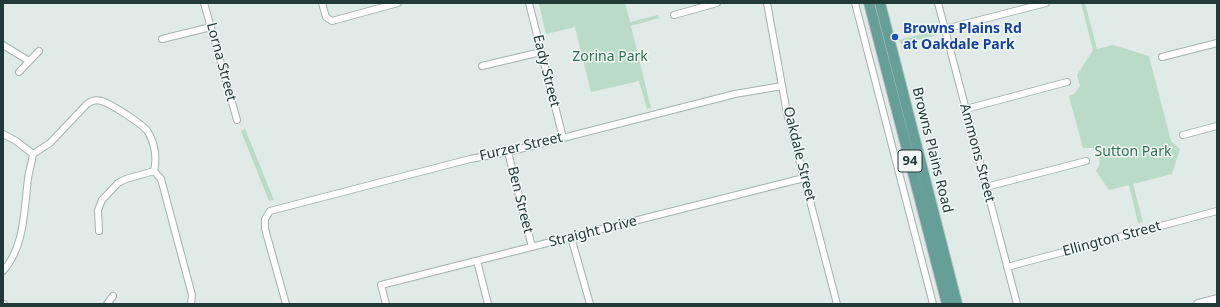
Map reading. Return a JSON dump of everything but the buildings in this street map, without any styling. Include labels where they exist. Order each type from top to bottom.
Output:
[{"type":"main road","name":"Browns Plains Road","points":[[869,3],[947,304]]},
{"type":"main road","name":"Browns Plains Road","points":[[880,3],[958,304]]},
{"type":"street","name":"Lorna Street","points":[[204,3],[237,120]]},
{"type":"street","points":[[322,3],[326,17],[332,21],[398,3]]},
{"type":"street","name":"Eady Street","points":[[529,3],[563,138]]},
{"type":"street","points":[[674,15],[717,3]]},
{"type":"street","name":"Oakdale Street","points":[[767,3],[787,113],[837,304]]},
{"type":"street","points":[[855,3],[933,304]]},
{"type":"street","name":"Ammons Street","points":[[938,3],[1017,304]]},
{"type":"street","points":[[945,29],[1046,3]]},
{"type":"street","points":[[162,39],[211,27]]},
{"type":"street","points":[[1162,57],[1217,42]]},
{"type":"street","points":[[3,45],[29,60]]},
{"type":"street","points":[[19,72],[38,50]]},
{"type":"street","points":[[482,66],[541,52]]},
{"type":"street","points":[[966,109],[1067,82]]},
{"type":"street","name":"Furzer Street","points":[[286,304],[266,229],[265,219],[270,211],[470,159],[508,152],[735,94],[782,86]]},
{"type":"street","points":[[3,271],[11,260],[20,238],[29,176],[34,154],[50,143],[86,104],[93,100],[101,101],[142,124],[149,133],[156,160],[154,171]]},
{"type":"street","points":[[1183,135],[1217,126]]},
{"type":"street","points":[[3,134],[34,154]]},
{"type":"street","name":"Ben Street","points":[[508,152],[532,247]]},
{"type":"street","points":[[986,187],[1086,161]]},
{"type":"street","points":[[99,230],[98,210],[102,200],[118,183],[126,178],[154,171]]},
{"type":"street","points":[[154,171],[161,179],[192,295],[191,304]]},
{"type":"street","name":"Straight Drive","points":[[386,304],[381,285],[804,178]]},
{"type":"street","name":"Ellington Street","points":[[1007,267],[1217,212]]},
{"type":"street","points":[[571,237],[590,304]]},
{"type":"street","points":[[476,261],[488,304]]},
{"type":"street","points":[[107,304],[113,296]]},
{"type":"street","points":[[1198,304],[1217,299]]},
{"type":"green space","name":"Zorina Park","points":[[625,3],[630,22],[658,15],[659,18],[631,26],[651,108],[647,109],[639,81],[591,92],[575,27],[546,34],[539,4]]},
{"type":"green space","name":"Sutton Park","points":[[1081,3],[1085,3],[1097,49],[1113,45],[1149,56],[1171,141],[1180,149],[1172,174],[1133,184],[1143,222],[1138,223],[1129,185],[1109,190],[1096,171],[1100,162],[1098,153],[1093,148],[1083,148],[1069,96],[1074,94],[1080,86],[1077,75],[1093,50]]},
{"type":"green space","points":[[936,30],[937,35],[901,44],[899,40]]},
{"type":"green space","points":[[245,129],[274,200],[269,201],[241,131]]},
{"type":"place","name":"Browns Plains Rd at Oakdale Park","points":[[895,37]]}]
